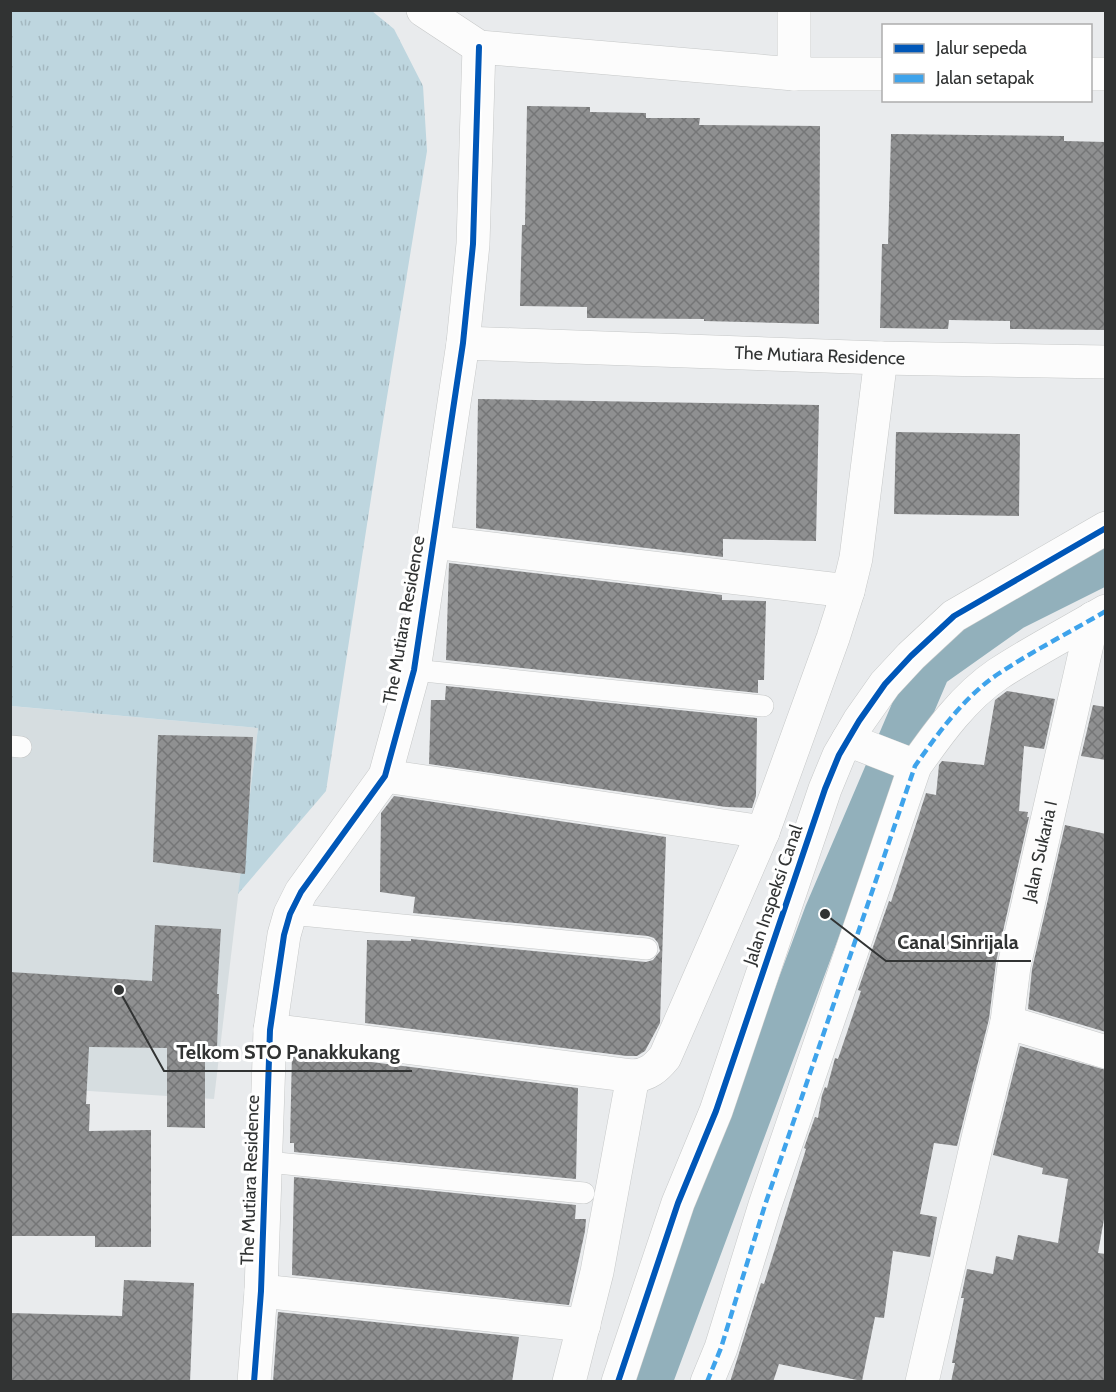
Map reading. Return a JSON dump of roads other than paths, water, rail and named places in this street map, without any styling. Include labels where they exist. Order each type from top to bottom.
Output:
[{"type":"street","points":[[423,10],[478,47],[794,74],[882,74]]},
{"type":"street","points":[[794,10],[794,74]]},
{"type":"street","name":"The Mutiara Residence","points":[[254,1382],[267,1162],[270,1030],[284,935],[290,914],[301,892],[385,776],[414,670],[463,343],[473,244],[478,47]]},
{"type":"street","name":"The Mutiara Residence","points":[[463,343],[881,358],[1106,362]]},
{"type":"street","points":[[270,1030],[633,1076],[646,1074],[658,1066],[665,1057],[763,832],[848,591],[856,558],[881,358]]},
{"type":"street","name":"Jalan Inspeksi Canal","points":[[618,1382],[678,1203],[716,1111],[825,789],[885,684],[954,616],[1106,528]]},
{"type":"street","points":[[433,542],[848,591]]},
{"type":"street","name":"Jalan Sukaria I","points":[[707,1382],[721,1348],[765,1205],[910,764],[961,706],[997,675],[1099,614]]},
{"type":"street","name":"Jalan Sukaria I","points":[[922,1382],[1007,1022],[1014,966],[1099,614]]},
{"type":"street","points":[[852,742],[910,764]]},
{"type":"street","points":[[385,776],[763,832]]},
{"type":"street","points":[[1007,1022],[1106,1052]]},
{"type":"street","points":[[569,1382],[597,1272],[633,1076]]},
{"type":"street","name":"The Mutiara Residence","points":[[261,1291],[584,1325]]},
{"type":"lane","points":[[414,670],[763,706]]},
{"type":"lane","points":[[290,914],[647,949]]},
{"type":"lane","points":[[267,1162],[584,1193]]},
{"type":"waterway","points":[[651,1382],[825,914],[930,668],[1012,610],[1106,563]]},
{"type":"place","name":"Canal Sinrijala","points":[[825,914]]},
{"type":"place","name":"Telkom STO Panakkukang","points":[[119,990]]}]
